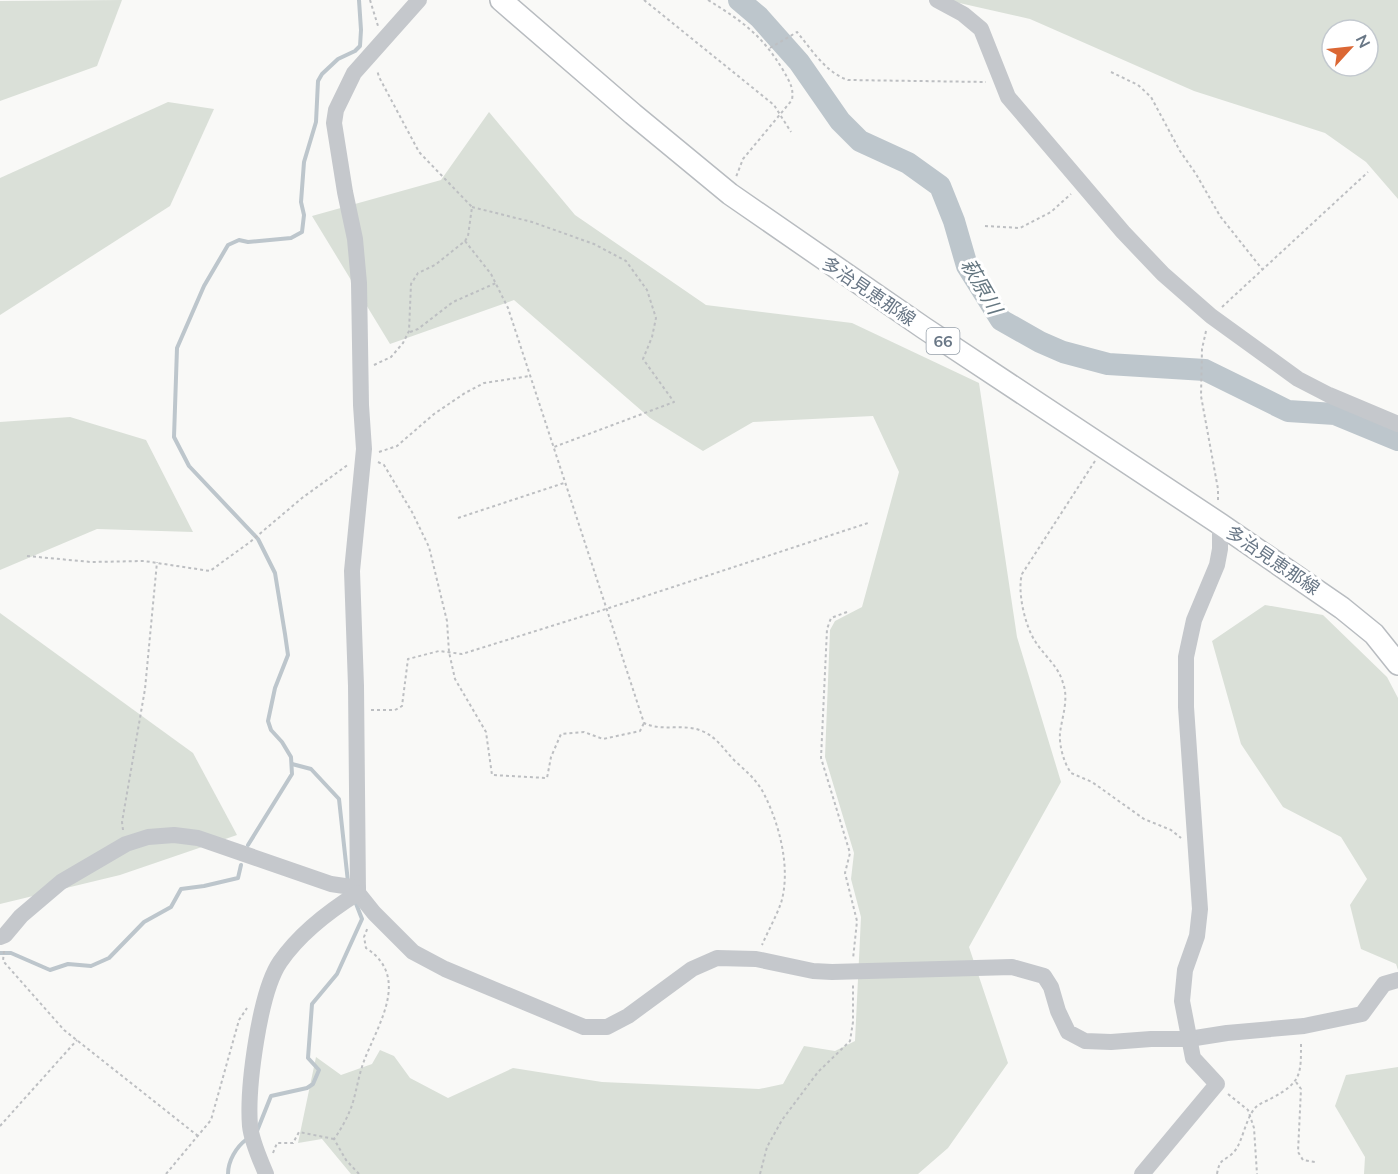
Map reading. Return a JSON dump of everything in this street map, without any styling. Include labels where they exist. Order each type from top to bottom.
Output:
[{"type":"main road","name":"多治見恵那線","points":[[501,0],[730,194],[924,328],[1220,524],[1342,608],[1374,634],[1398,664]]},
{"type":"street","points":[[419,0],[354,73],[336,110],[334,123],[355,239],[360,283],[363,459],[352,571],[358,891],[374,913],[413,952],[444,969],[585,1028],[607,1027],[628,1016],[692,969],[717,958],[756,959],[813,971],[1012,967],[1044,976],[1051,987],[1058,1011],[1068,1032],[1085,1041],[1111,1042],[1189,1039],[1301,1027],[1362,1014],[1384,984],[1398,980]]},
{"type":"street","points":[[937,0],[963,14],[981,28],[1008,97],[1147,258],[1211,316],[1298,379],[1329,395],[1398,424]]},
{"type":"street","points":[[1142,1174],[1217,1084],[1193,1058],[1182,1001],[1185,970],[1197,936],[1200,909],[1186,707],[1186,657],[1194,620],[1217,565],[1220,549],[1220,524]]},
{"type":"street","points":[[2,941],[4,935],[21,916],[61,882],[126,844],[148,837],[174,835],[198,838],[331,884],[358,891]]},
{"type":"street","points":[[266,1174],[254,1140],[251,1076],[267,990],[279,964],[294,944],[310,928],[358,891]]},
{"type":"path","points":[[370,0],[379,28],[380,44],[376,64],[379,77],[419,152],[472,207],[532,222],[594,244],[626,261],[647,290],[656,318],[652,337],[643,359],[674,402],[553,447]]},
{"type":"path","points":[[644,0],[774,105],[791,132]]},
{"type":"path","points":[[708,0],[734,16],[770,48],[794,89],[792,100],[743,159],[730,194]]},
{"type":"path","points":[[770,48],[797,32],[827,69],[836,76],[848,80],[987,82],[1001,80]]},
{"type":"path","points":[[1111,72],[1138,85],[1151,97],[1180,151],[1220,216],[1262,269]]},
{"type":"path","points":[[1220,524],[1218,489],[1201,396],[1202,349],[1207,323],[1211,316],[1368,172]]},
{"type":"path","points":[[985,226],[1020,228],[1051,212],[1082,185]]},
{"type":"path","points":[[361,369],[391,357],[403,343],[408,333],[411,284],[418,273],[435,265],[468,237],[472,207]]},
{"type":"path","points":[[465,240],[491,274],[508,308],[644,723],[652,728],[700,730],[714,737],[750,774],[765,795],[776,824],[783,854],[785,883],[781,903],[756,959]]},
{"type":"path","points":[[408,333],[418,329],[453,302],[496,283]]},
{"type":"path","points":[[27,556],[91,562],[157,562],[210,571],[350,463],[397,446],[434,414],[484,383],[530,376]]},
{"type":"path","points":[[1103,447],[1022,574],[1019,583],[1027,626],[1035,642],[1054,663],[1064,684],[1065,705],[1060,743],[1071,773],[1092,782],[1144,819],[1171,830],[1183,840],[1195,857]]},
{"type":"path","points":[[363,459],[384,465],[412,512],[429,547],[447,621],[448,652],[455,679],[486,732],[492,775],[547,778],[551,757],[561,734],[584,732],[603,739],[640,731],[644,723]]},
{"type":"path","points":[[459,518],[565,483]]},
{"type":"path","points":[[356,710],[395,710],[402,706],[408,659],[439,651],[462,654],[868,523]]},
{"type":"path","points":[[126,844],[122,822],[145,688],[157,562]]},
{"type":"path","points":[[760,1174],[767,1147],[782,1119],[818,1072],[850,1041],[853,1022],[852,972],[857,921],[845,873],[850,853],[821,758],[827,629],[831,618],[847,612]]},
{"type":"path","points":[[334,1140],[352,1104],[363,1062],[382,1019],[389,994],[389,977],[382,962],[366,948],[364,937],[374,913]]},
{"type":"path","points":[[2,941],[3,961],[64,1030],[198,1136]]},
{"type":"path","points":[[166,1174],[211,1120],[239,1020],[252,1001]]},
{"type":"path","points":[[1217,1174],[1218,1167],[1224,1158],[1233,1153],[1256,1107],[1291,1088],[1296,1082],[1301,1064],[1301,1027]]},
{"type":"path","points":[[0,1126],[77,1040]]},
{"type":"path","points":[[1296,1082],[1301,1089],[1298,1152],[1303,1160],[1316,1162]]},
{"type":"path","points":[[1217,1084],[1248,1110],[1254,1128],[1257,1174]]},
{"type":"path","points":[[254,1140],[273,1153],[277,1143],[293,1143],[299,1132],[334,1140],[346,1160],[359,1174]]},
{"type":"shaded area","points":[[122,0],[97,66],[0,101],[0,1]]},
{"type":"shaded area","points":[[946,0],[1398,0],[1398,199],[1366,162],[1325,133],[1194,91],[1030,19]]},
{"type":"shaded area","points":[[168,102],[214,109],[170,206],[0,315],[0,178]]},
{"type":"shaded area","points":[[489,112],[575,215],[706,305],[852,323],[979,383],[1017,637],[1061,782],[969,947],[1008,1063],[948,1148],[918,1174],[351,1174],[322,1139],[298,1143],[316,1057],[341,1075],[372,1064],[380,1050],[394,1056],[410,1078],[448,1098],[513,1068],[602,1082],[759,1089],[783,1084],[804,1046],[835,1051],[855,1041],[861,917],[851,879],[854,853],[825,757],[830,630],[835,621],[862,607],[899,472],[873,416],[753,422],[703,451],[650,418],[514,300],[390,344],[312,216],[441,180]]},
{"type":"shaded area","points":[[70,417],[146,440],[193,532],[97,529],[0,570],[0,422]]},
{"type":"shaded area","points":[[1265,605],[1323,615],[1387,677],[1398,698],[1398,970],[1396,964],[1361,949],[1350,905],[1367,879],[1341,837],[1283,807],[1241,744],[1212,641]]},
{"type":"shaded area","points":[[0,613],[193,753],[237,835],[120,875],[0,904]]},
{"type":"shaded area","points":[[1398,1067],[1398,1174],[1364,1174],[1365,1157],[1335,1106],[1346,1075]]},
{"type":"waterway","points":[[248,845],[292,774],[291,757],[271,730],[268,721],[275,688],[288,655],[275,573],[258,539],[189,466],[174,437],[177,348],[204,286],[228,245],[239,240],[248,242],[291,238],[302,232],[304,215],[301,202],[304,162],[316,122],[318,81],[338,59],[360,46],[359,0]]},
{"type":"waterway","name":"萩原川","points":[[739,0],[759,17],[799,62],[840,121],[860,141],[908,163],[940,186],[954,221],[967,266],[1001,320],[1063,352],[1108,364],[1205,370],[1288,411],[1335,414],[1398,440]]},
{"type":"waterway","points":[[292,764],[311,769],[339,799],[348,882]]},
{"type":"waterway","points":[[0,953],[11,953],[50,970],[68,964],[91,966],[109,958],[144,922],[171,907],[181,889],[238,878],[241,865]]},
{"type":"waterway","points":[[257,1131],[271,1096],[307,1088],[313,1084],[319,1070],[308,1058],[312,1004],[337,974],[362,919],[355,901]]},
{"type":"waterway","points":[[228,1174],[233,1155],[247,1139]]}]
